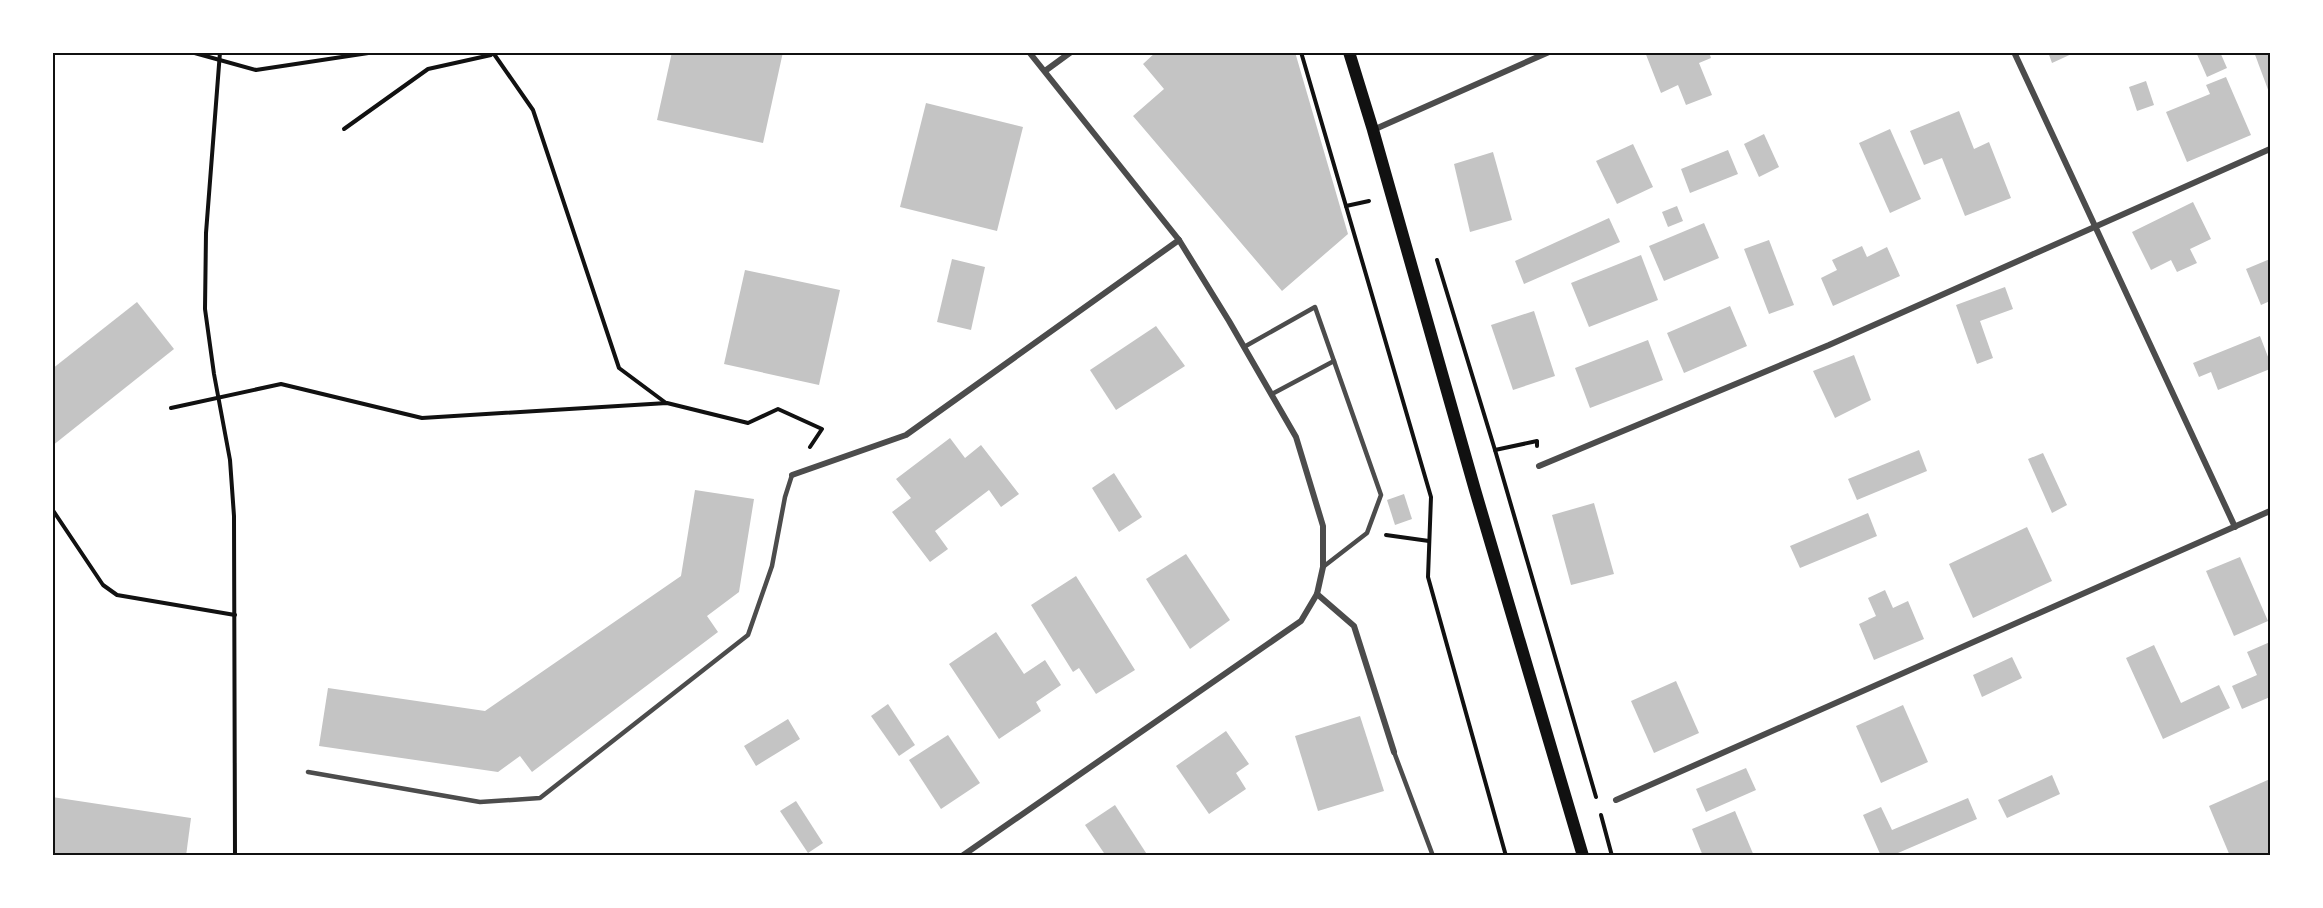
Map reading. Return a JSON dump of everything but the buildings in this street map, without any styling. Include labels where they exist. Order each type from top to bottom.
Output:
[{"type":"main road","points":[[1348,52],[1373,130],[1472,479],[1583,855]]},
{"type":"street","points":[[962,855],[1301,621],[1317,594],[1323,567],[1323,526],[1296,437],[1272,394],[1179,240],[1029,52]]},
{"type":"street","points":[[1045,71],[1071,52]]},
{"type":"street","points":[[1373,130],[1548,52]]},
{"type":"street","points":[[2014,52],[2093,227],[2235,527]]},
{"type":"street","points":[[1539,466],[1829,345],[2271,149]]},
{"type":"street","points":[[792,475],[906,435],[1179,240]]},
{"type":"street","points":[[1616,800],[2271,511]]},
{"type":"street","points":[[1317,594],[1354,626],[1394,752]]},
{"type":"lane","points":[[1244,347],[1315,307],[1381,495],[1367,533],[1323,567]]},
{"type":"lane","points":[[1272,394],[1334,361]]},
{"type":"lane","points":[[308,772],[480,802],[540,798],[748,635],[772,567],[785,497],[792,475]]},
{"type":"lane","points":[[1394,752],[1433,855]]},
{"type":"path","points":[[191,52],[256,70],[375,52]]},
{"type":"path","points":[[220,52],[206,233],[205,309],[230,460],[234,516],[236,855]]},
{"type":"path","points":[[476,52],[493,53]]},
{"type":"path","points":[[1301,52],[1431,497],[1428,577],[1506,855]]},
{"type":"path","points":[[344,129],[428,69],[493,53]]},
{"type":"path","points":[[493,53],[533,110],[620,368],[667,404]]},
{"type":"path","points":[[171,408],[281,384],[422,418],[667,404],[748,423],[778,409],[822,429],[792,475]]},
{"type":"path","points":[[52,509],[104,585],[117,595],[235,615]]},
{"type":"path","points":[[1367,533],[1429,541]]}]
